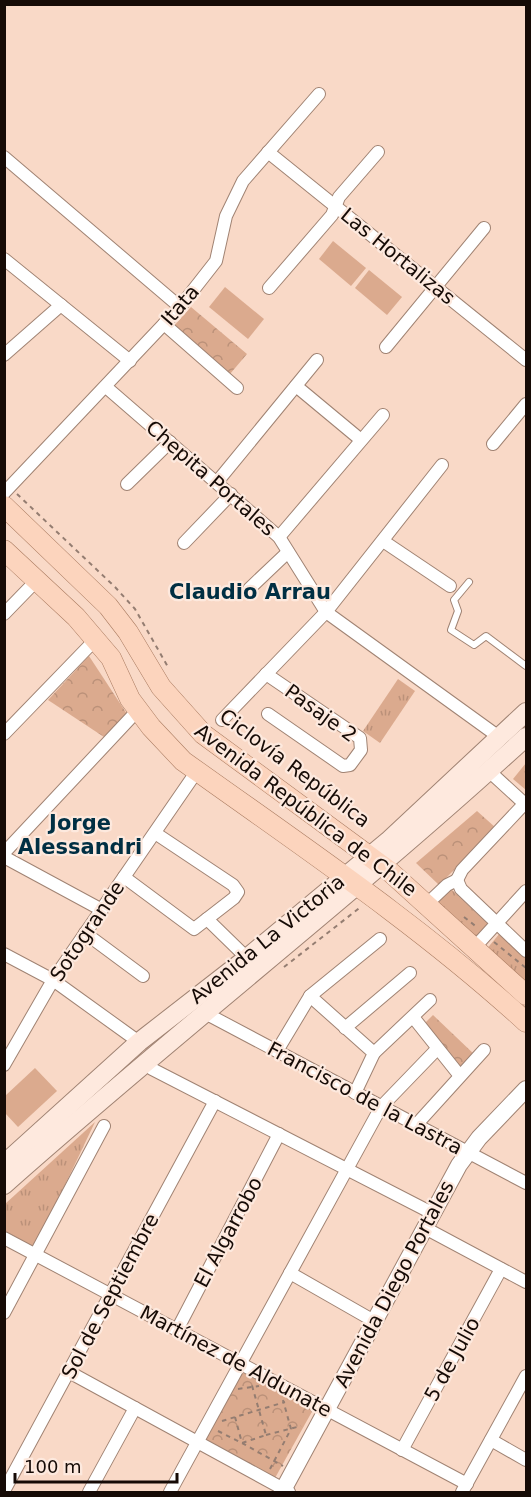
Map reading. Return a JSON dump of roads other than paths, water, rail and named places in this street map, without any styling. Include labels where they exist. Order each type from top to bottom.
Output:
[{"type":"main road","name":"Avenida República de Chile","points":[[4,506],[108,606],[128,632],[161,687],[189,721],[216,745],[480,941],[526,995]]},
{"type":"main road","name":"Avenida República de Chile","points":[[4,550],[76,617],[95,639],[111,658],[138,710],[183,761],[450,956],[526,1022]]},
{"type":"main road","name":"Avenida La Victoria","points":[[375,861],[526,712]]},
{"type":"main road","name":"Avenida La Victoria","points":[[4,1185],[205,1012],[350,882],[489,771],[526,737]]},
{"type":"main road","name":"Avenida La Victoria","points":[[4,1164],[139,1042],[350,882]]},
{"type":"street","name":"Itata","points":[[7,490],[180,307],[216,261],[233,198],[243,181],[319,94]]},
{"type":"street","name":"Las Hortalizas","points":[[268,152],[526,360]]},
{"type":"street","points":[[269,288],[332,215],[339,197],[378,152]]},
{"type":"street","points":[[4,157],[180,307]]},
{"type":"street","points":[[386,347],[484,228]]},
{"type":"street","points":[[4,259],[130,361]]},
{"type":"street","points":[[4,355],[61,305]]},
{"type":"street","points":[[164,324],[237,388]]},
{"type":"street","points":[[217,482],[317,360]]},
{"type":"street","points":[[296,386],[361,440]]},
{"type":"street","name":"Chepita Portales","points":[[106,387],[279,537],[326,612],[499,737]]},
{"type":"street","points":[[492,444],[526,404]]},
{"type":"street","points":[[279,537],[382,415]]},
{"type":"street","points":[[127,484],[170,442]]},
{"type":"street","points":[[222,720],[326,612],[442,465]]},
{"type":"street","points":[[184,543],[231,494]]},
{"type":"street","points":[[383,541],[450,586]]},
{"type":"street","points":[[249,589],[288,552]]},
{"type":"street","points":[[4,614],[36,581]]},
{"type":"street","points":[[4,734],[95,639]]},
{"type":"street","name":"Pasaje 2","points":[[266,674],[360,738],[361,750],[350,765],[343,766],[267,714]]},
{"type":"street","points":[[102,910],[4,855],[138,710]]},
{"type":"street","name":"Sotogrande","points":[[4,1065],[53,980],[196,771]]},
{"type":"street","points":[[428,903],[447,885],[457,880],[462,870],[526,804],[489,771]]},
{"type":"street","points":[[124,877],[194,929],[234,898],[238,892],[233,885],[155,833]]},
{"type":"street","points":[[457,880],[461,890],[526,951]]},
{"type":"street","points":[[480,941],[526,891]]},
{"type":"street","points":[[207,919],[247,958]]},
{"type":"street","points":[[85,933],[143,976]]},
{"type":"street","points":[[277,1051],[310,996],[380,939]]},
{"type":"street","points":[[4,954],[53,980],[139,1042]]},
{"type":"street","points":[[345,1028],[410,973]]},
{"type":"street","points":[[310,996],[374,1053]]},
{"type":"street","points":[[355,1093],[374,1053],[430,1000]]},
{"type":"street","name":"Francisco de la Lastra","points":[[205,1012],[526,1183]]},
{"type":"street","points":[[413,1017],[460,1076]]},
{"type":"street","points":[[170,1492],[225,1390],[244,1365],[290,1273],[381,1107],[437,1049]]},
{"type":"street","points":[[416,1125],[484,1050]]},
{"type":"street","points":[[147,1062],[152,1068],[347,1169],[429,1220],[501,1269],[526,1282]]},
{"type":"street","name":"Avenida Diego Portales","points":[[285,1492],[293,1472],[467,1152],[526,1089]]},
{"type":"street","name":"Sol de Septiembre","points":[[4,1491],[8,1475],[69,1371],[214,1101]]},
{"type":"street","points":[[4,1313],[104,1126]]},
{"type":"street","name":"El Algarrobo","points":[[177,1330],[279,1134]]},
{"type":"street","name":"Martínez de Aldunate","points":[[4,1238],[302,1396],[323,1416],[402,1450],[464,1488]]},
{"type":"street","name":"5 de Julio","points":[[402,1450],[501,1269]]},
{"type":"street","points":[[290,1273],[374,1321]]},
{"type":"street","points":[[69,1371],[285,1492]]},
{"type":"street","points":[[464,1488],[526,1376]]},
{"type":"street","points":[[89,1492],[135,1408]]},
{"type":"street","points":[[491,1440],[526,1460]]},
{"type":"lane","points":[[469,582],[454,600],[458,611],[451,630],[474,645],[486,636],[526,666]]},
{"type":"district","name":"Claudio Arrau","points":[[250,592]]},
{"type":"district","name":"Jorge Alessandri","points":[[80,835]]}]
